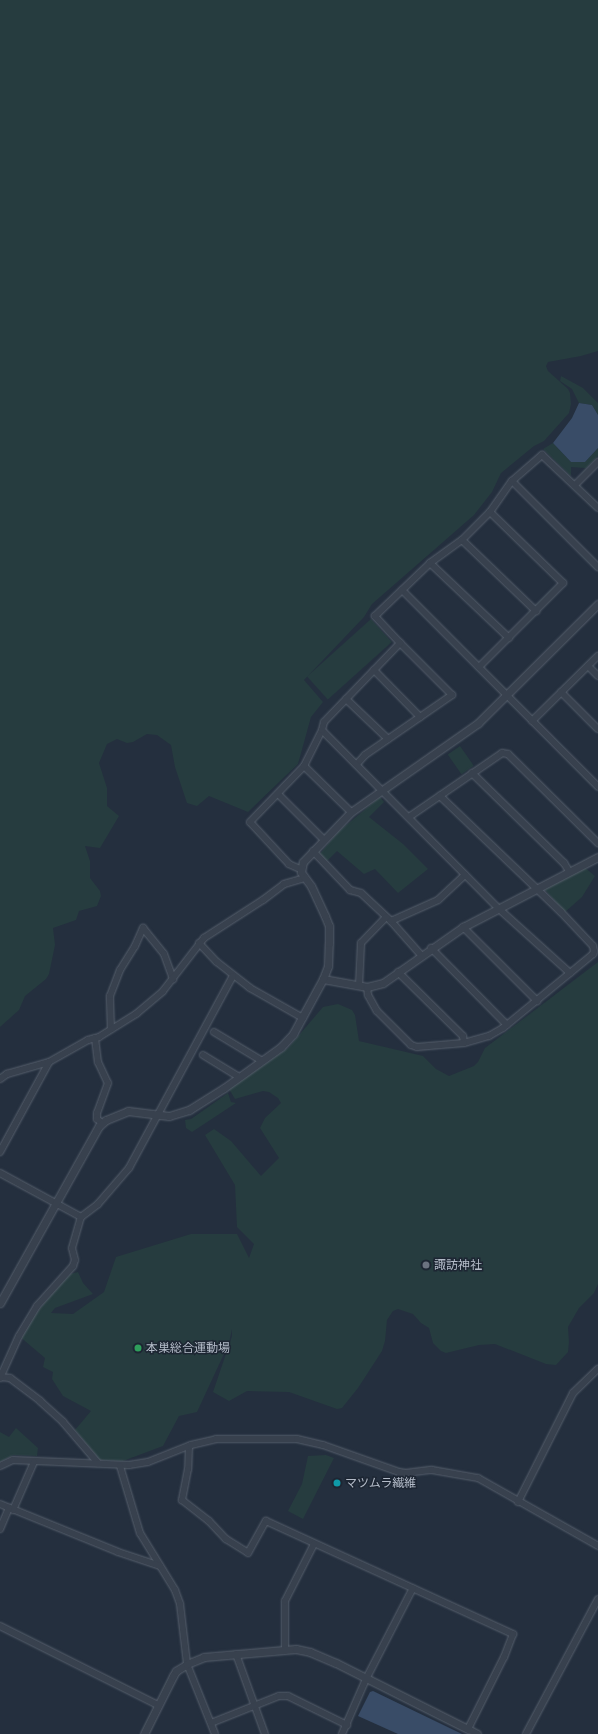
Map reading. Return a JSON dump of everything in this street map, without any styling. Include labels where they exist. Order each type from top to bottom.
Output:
[{"type":"street","points":[[357,764],[365,755],[452,695],[375,616],[430,563],[462,540],[490,512],[512,480],[542,455],[598,508]]},
{"type":"street","points":[[575,485],[598,462]]},
{"type":"street","points":[[512,480],[598,567]]},
{"type":"street","points":[[479,667],[563,583],[490,512]]},
{"type":"street","points":[[462,540],[536,611]]},
{"type":"street","points":[[430,563],[509,638]]},
{"type":"street","points":[[402,590],[598,787]]},
{"type":"street","points":[[300,869],[302,862],[351,812],[478,723],[598,604]]},
{"type":"street","points":[[0,1303],[85,1149],[102,1123],[118,1114],[128,1111],[169,1116],[189,1110],[281,1047],[293,1034],[303,1018],[328,966],[329,926],[316,896],[300,869],[289,864],[250,822],[304,766],[322,730],[324,722],[400,643]]},
{"type":"street","points":[[532,721],[598,656]]},
{"type":"street","points":[[588,666],[598,676]]},
{"type":"street","points":[[374,670],[420,717]]},
{"type":"street","points":[[561,692],[598,729]]},
{"type":"street","points":[[346,698],[388,740]]},
{"type":"street","points":[[322,730],[498,908],[570,973]]},
{"type":"street","points":[[409,817],[502,753],[508,754],[598,843]]},
{"type":"street","points":[[304,766],[351,812]]},
{"type":"street","points":[[472,773],[564,863],[569,871]]},
{"type":"street","points":[[278,794],[324,840]]},
{"type":"street","points":[[440,796],[536,888],[593,946],[593,954],[507,1025],[489,1036],[464,1043],[417,1047],[410,1045],[377,1011],[363,987],[361,943],[389,919],[438,900],[465,875]]},
{"type":"street","points":[[313,851],[350,890],[361,893],[389,919],[421,955]]},
{"type":"street","points":[[323,979],[363,987],[383,983],[463,927],[598,857]]},
{"type":"street","points":[[0,1079],[7,1074],[49,1062],[112,1029],[146,1007],[174,979],[199,943],[284,884],[305,878]]},
{"type":"street","points":[[463,927],[537,1001]]},
{"type":"street","points":[[112,1029],[110,996],[120,970],[135,946],[143,928],[164,954],[174,979]]},
{"type":"street","points":[[199,943],[233,976],[250,988],[303,1018]]},
{"type":"street","points":[[431,948],[507,1025]]},
{"type":"street","points":[[398,972],[463,1036],[464,1043]]},
{"type":"street","points":[[98,1463],[63,1422],[40,1401],[10,1378],[0,1377],[19,1336],[37,1306],[74,1266],[75,1260],[72,1248],[80,1217],[98,1204],[129,1168],[233,976]]},
{"type":"street","points":[[214,1032],[262,1061]]},
{"type":"street","points":[[95,1038],[98,1062],[108,1083],[97,1113],[97,1119],[102,1123]]},
{"type":"street","points":[[203,1056],[239,1077]]},
{"type":"street","points":[[0,1152],[49,1062]]},
{"type":"street","points":[[0,1173],[80,1217]]},
{"type":"street","points":[[518,1502],[573,1394],[598,1369]]},
{"type":"street","points":[[0,1466],[10,1460],[98,1463],[120,1466],[148,1462],[189,1446],[216,1438],[296,1439],[323,1445],[399,1472],[406,1473],[432,1470],[478,1478],[598,1546]]},
{"type":"street","points":[[189,1446],[188,1469],[182,1500],[209,1521],[226,1539],[248,1553],[266,1521],[513,1634],[504,1657],[468,1729]]},
{"type":"street","points":[[0,1529],[34,1462]]},
{"type":"street","points":[[120,1466],[140,1533],[175,1590],[180,1604],[187,1664],[210,1723],[216,1734]]},
{"type":"street","points":[[0,1504],[118,1552],[160,1566]]},
{"type":"street","points":[[285,1650],[285,1601],[314,1544]]},
{"type":"street","points":[[342,1734],[366,1679],[413,1588]]},
{"type":"street","points":[[526,1734],[598,1599]]},
{"type":"street","points":[[0,1626],[158,1705]]},
{"type":"street","points":[[144,1734],[176,1671],[187,1664],[204,1656],[296,1649],[310,1652],[478,1734]]},
{"type":"street","points":[[236,1654],[265,1734]]},
{"type":"street","points":[[210,1723],[279,1696],[288,1696],[347,1724]]},
{"type":"green space","points":[[0,0],[598,0],[598,351],[581,356],[548,362],[546,366],[548,371],[568,389],[570,393],[571,404],[569,413],[544,441],[534,446],[501,473],[492,492],[474,515],[372,604],[364,617],[304,680],[323,702],[311,717],[298,764],[248,812],[209,796],[197,806],[187,803],[175,767],[171,745],[157,735],[147,734],[133,742],[127,743],[117,739],[107,744],[99,763],[107,788],[107,806],[119,816],[100,848],[85,846],[90,861],[90,878],[100,891],[101,896],[97,906],[79,911],[76,920],[53,928],[55,945],[49,974],[46,979],[25,996],[19,1010],[0,1027]]},
{"type":"green space","points":[[561,376],[583,388],[598,403],[598,415],[592,405],[579,403],[572,389],[560,381]]},
{"type":"green space","points":[[553,443],[571,462],[585,462],[598,448],[598,456],[586,468],[571,467],[571,476],[543,449]]},
{"type":"green space","points":[[371,619],[392,642],[328,700],[307,677]]},
{"type":"green space","points":[[460,746],[474,766],[461,774],[448,755]]},
{"type":"green space","points":[[380,797],[384,802],[369,817],[403,844],[428,869],[398,893],[375,869],[364,874],[337,851],[325,863],[318,856],[338,832]]},
{"type":"green space","points":[[584,867],[595,876],[582,897],[565,912],[545,890],[547,886]]},
{"type":"green space","points":[[598,962],[598,1284],[594,1293],[579,1308],[568,1327],[568,1352],[556,1365],[546,1364],[495,1344],[479,1345],[446,1353],[441,1351],[433,1343],[429,1328],[421,1323],[413,1314],[398,1309],[393,1311],[387,1320],[385,1341],[382,1351],[358,1388],[342,1408],[337,1409],[289,1392],[247,1391],[229,1401],[213,1392],[232,1336],[232,1329],[229,1343],[197,1412],[179,1416],[163,1446],[123,1461],[100,1460],[75,1430],[91,1411],[63,1396],[52,1379],[53,1372],[43,1367],[45,1358],[19,1336],[66,1275],[78,1272],[83,1283],[93,1294],[55,1308],[51,1313],[73,1314],[104,1292],[116,1257],[191,1234],[237,1234],[249,1258],[254,1244],[237,1227],[235,1185],[205,1135],[214,1129],[231,1141],[261,1176],[279,1158],[260,1128],[265,1118],[281,1103],[278,1098],[269,1092],[263,1091],[235,1099],[229,1089],[288,1048],[323,1007],[338,1004],[352,1010],[355,1015],[359,1041],[423,1056],[436,1069],[449,1076],[474,1066],[478,1062],[485,1048]]},
{"type":"green space","points":[[228,1093],[231,1102],[236,1103],[192,1132],[186,1128],[185,1120],[191,1119]]},
{"type":"green space","points":[[16,1428],[38,1448],[37,1456],[13,1455],[0,1462],[0,1432],[9,1437]]},
{"type":"green space","points":[[326,1455],[334,1458],[303,1519],[288,1511],[302,1484],[308,1456]]},
{"type":"water","points":[[579,403],[592,405],[598,415],[598,448],[585,462],[571,462],[553,443],[572,418]]},
{"type":"water","points":[[373,1691],[462,1734],[398,1734],[358,1716],[370,1692]]},
{"type":"place","name":"諏訪神社","points":[[426,1265]]},
{"type":"place","name":"本巣総合運動場","points":[[138,1348]]},
{"type":"place","name":"マツムラ繊維","points":[[337,1483]]}]
